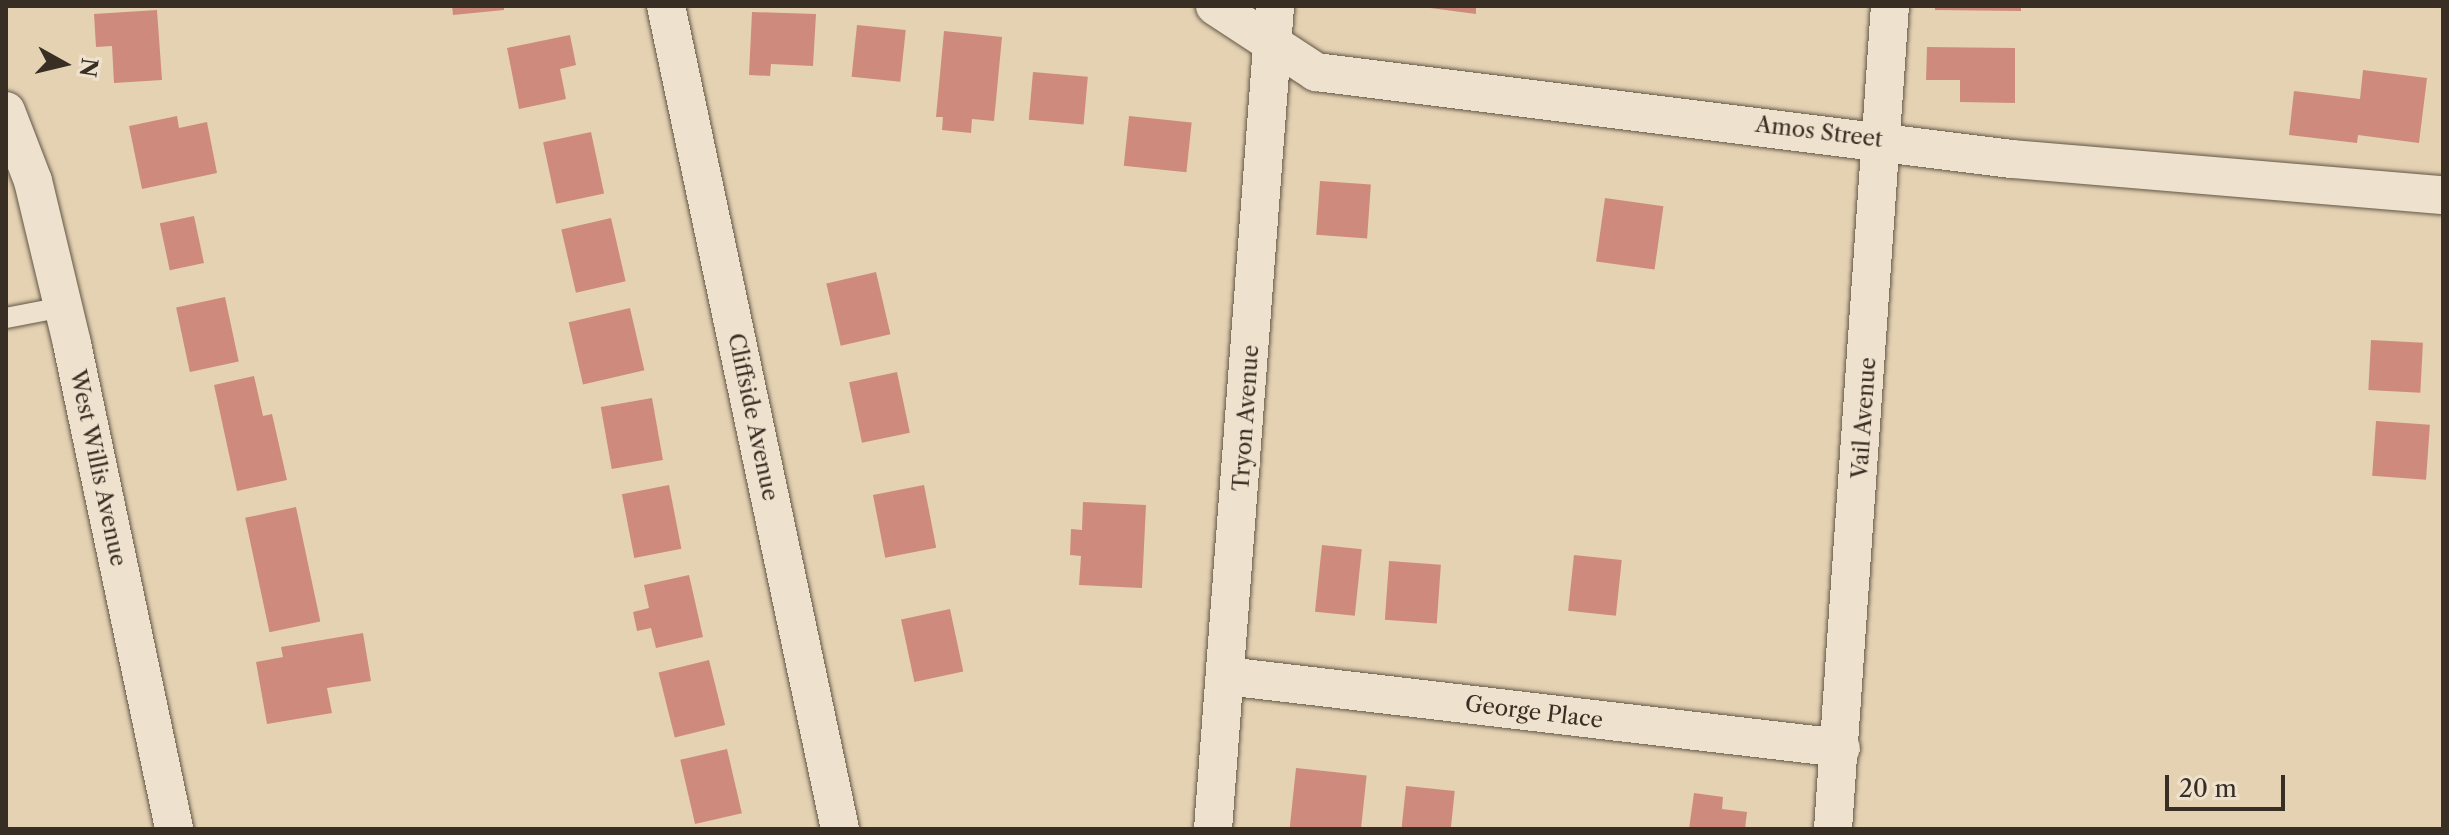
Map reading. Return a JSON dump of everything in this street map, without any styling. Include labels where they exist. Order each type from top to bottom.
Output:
[{"type":"street","name":"Cliffside Avenue","points":[[666,6],[840,829]]},
{"type":"street","name":"Amos Street","points":[[1215,6],[1274,24],[1316,72],[1884,139],[2012,159],[2443,195]]},
{"type":"street","name":"Vail Avenue","points":[[1833,829],[1884,139],[1890,6]]},
{"type":"street","name":"Tryon Avenue","points":[[1213,829],[1274,24]]},
{"type":"street","name":"West Willis Avenue","points":[[10,134],[33,181],[63,307],[174,829]]},
{"type":"street","name":"George Place","points":[[1226,676],[1841,748]]},
{"type":"lane","points":[[6,318],[63,307]]},
{"type":"building","points":[[452,6],[504,6],[504,10],[453,15]]},
{"type":"building","points":[[1415,6],[1476,6],[1476,14]]},
{"type":"building","points":[[1935,6],[2021,6],[2021,11],[1935,10]]},
{"type":"building","points":[[157,10],[162,80],[114,83],[112,46],[96,47],[94,14]]},
{"type":"building","points":[[752,12],[816,14],[813,66],[771,64],[770,76],[749,75]]},
{"type":"building","points":[[857,25],[906,30],[900,82],[852,77]]},
{"type":"building","points":[[944,31],[1002,37],[994,121],[972,119],[971,133],[942,130],[943,117],[936,117]]},
{"type":"building","points":[[570,35],[576,65],[560,69],[566,99],[519,109],[507,48]]},
{"type":"building","points":[[1927,47],[2015,48],[2015,103],[1960,102],[1960,80],[1926,80]]},
{"type":"building","points":[[2363,70],[2427,78],[2419,143],[2358,135],[2357,143],[2289,135],[2294,91],[2360,99]]},
{"type":"building","points":[[1033,72],[1088,77],[1084,125],[1029,120]]},
{"type":"building","points":[[177,116],[179,128],[207,122],[217,173],[142,189],[129,126]]},
{"type":"building","points":[[1129,116],[1192,123],[1186,172],[1124,166]]},
{"type":"building","points":[[591,132],[604,194],[556,204],[543,142]]},
{"type":"building","points":[[1320,181],[1371,185],[1367,238],[1316,235]]},
{"type":"building","points":[[1605,198],[1663,206],[1655,270],[1596,261]]},
{"type":"building","points":[[194,216],[204,263],[170,270],[160,223]]},
{"type":"building","points":[[611,218],[626,281],[576,293],[561,229]]},
{"type":"building","points":[[876,272],[890,334],[841,346],[826,283]]},
{"type":"building","points":[[225,297],[239,362],[190,372],[176,307]]},
{"type":"building","points":[[630,308],[644,370],[583,385],[569,322]]},
{"type":"building","points":[[2371,340],[2423,343],[2420,393],[2368,390]]},
{"type":"building","points":[[897,372],[910,433],[862,443],[849,382]]},
{"type":"building","points":[[254,376],[263,416],[272,414],[287,480],[237,491],[214,385]]},
{"type":"building","points":[[652,398],[663,460],[612,469],[601,407]]},
{"type":"building","points":[[2376,421],[2430,425],[2426,480],[2372,476]]},
{"type":"building","points":[[669,485],[681,549],[634,558],[622,494]]},
{"type":"building","points":[[924,485],[936,548],[885,558],[873,495]]},
{"type":"building","points":[[1083,502],[1146,505],[1142,588],[1079,585],[1081,556],[1070,555],[1071,529],[1082,530]]},
{"type":"building","points":[[296,507],[320,621],[269,632],[245,518]]},
{"type":"building","points":[[1322,545],[1362,549],[1355,616],[1315,612]]},
{"type":"building","points":[[1574,555],[1622,560],[1616,616],[1568,611]]},
{"type":"building","points":[[1389,561],[1441,565],[1437,623],[1385,620]]},
{"type":"building","points":[[689,575],[703,637],[656,648],[651,628],[637,631],[633,612],[649,608],[644,585]]},
{"type":"building","points":[[950,609],[963,672],[914,682],[901,619]]},
{"type":"building","points":[[363,633],[371,681],[327,688],[332,713],[267,724],[256,662],[283,657],[281,647]]},
{"type":"building","points":[[709,660],[725,725],[675,738],[659,673]]},
{"type":"building","points":[[727,749],[742,813],[695,824],[680,760]]},
{"type":"building","points":[[1296,768],[1367,775],[1361,829],[1290,829]]},
{"type":"building","points":[[1406,786],[1455,791],[1451,829],[1402,829]]},
{"type":"building","points":[[1694,793],[1723,797],[1722,809],[1747,812],[1745,829],[1689,829]]}]
